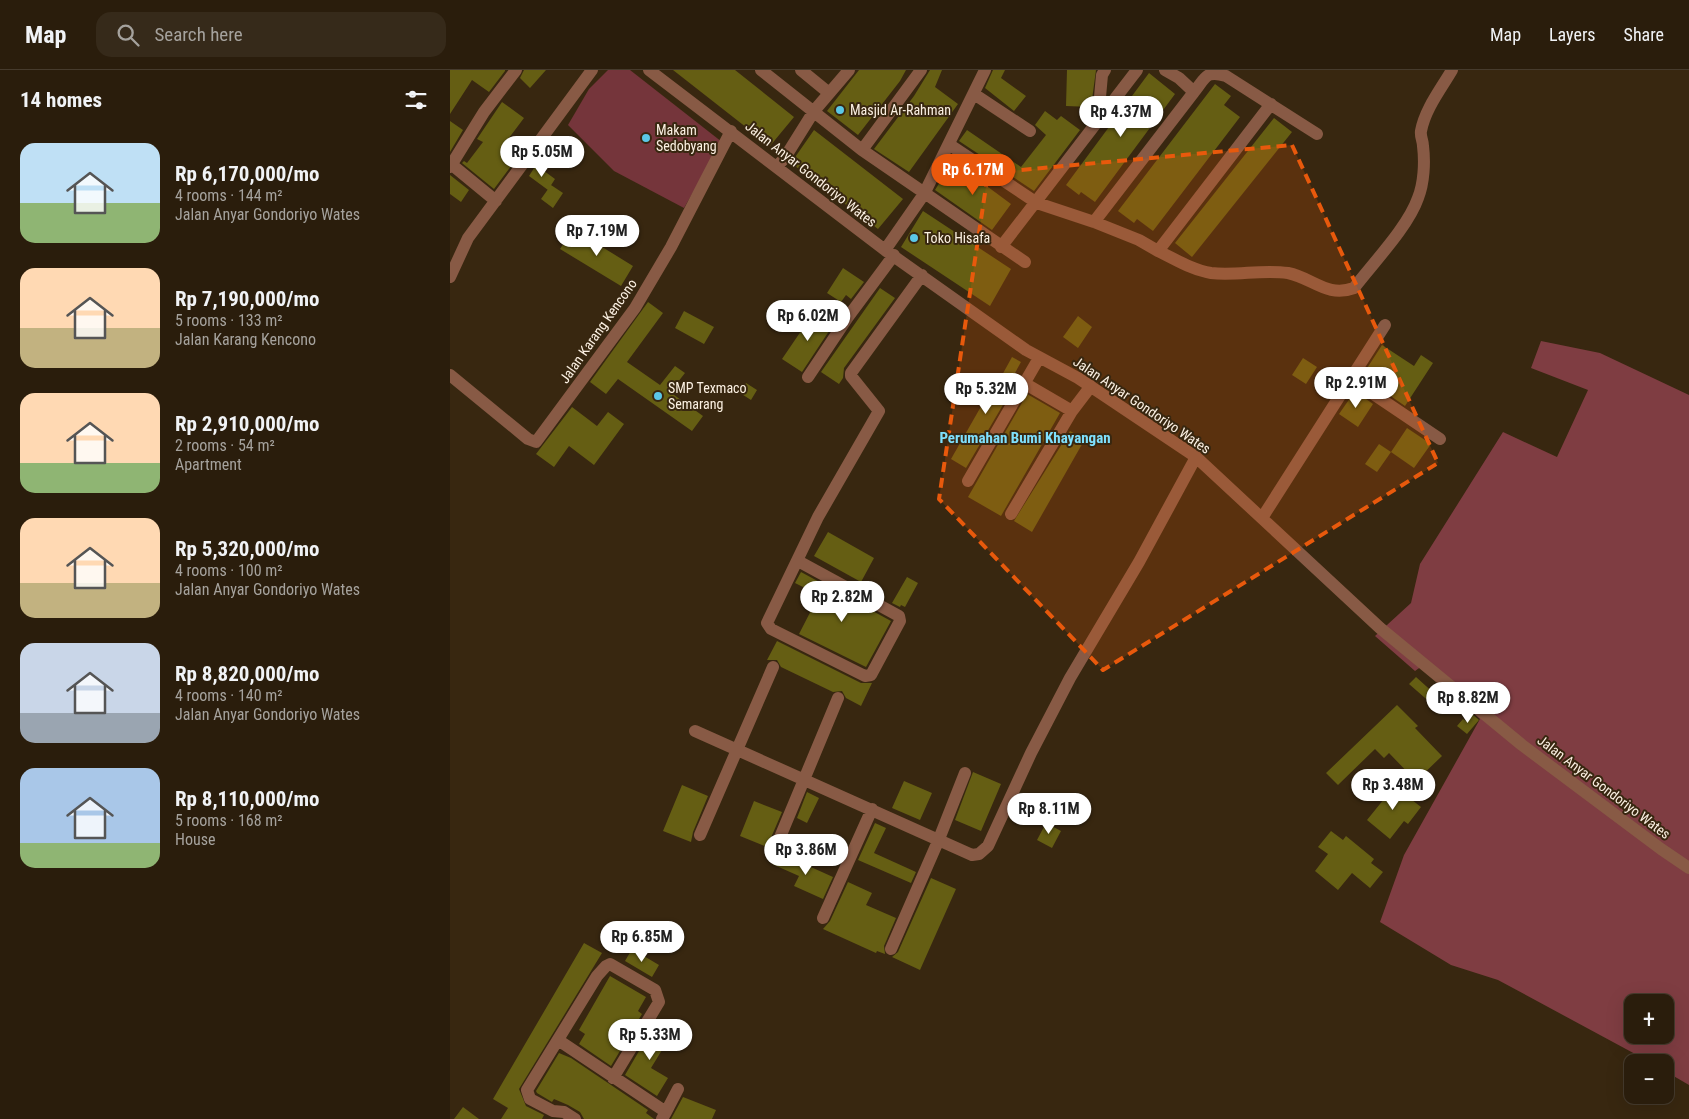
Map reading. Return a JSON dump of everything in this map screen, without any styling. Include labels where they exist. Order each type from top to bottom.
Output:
[{"type":"street","points":[[496,201],[451,166],[484,112],[516,70]]},
{"type":"street","points":[[450,277],[468,238],[592,70]]},
{"type":"street","name":"Jalan Anyar Gondoriyo Wates","points":[[650,70],[890,253],[1039,358],[1091,386],[1196,457],[1380,628],[1522,745],[1689,868]]},
{"type":"street","points":[[801,70],[829,93]]},
{"type":"street","points":[[777,166],[784,160],[814,111],[849,70]]},
{"type":"street","points":[[862,150],[921,70]]},
{"type":"street","points":[[808,378],[890,253],[924,194],[950,145],[985,70]]},
{"type":"street","points":[[1098,119],[1102,76],[1105,70]]},
{"type":"street","points":[[1001,247],[1137,70]]},
{"type":"street","points":[[1165,70],[1179,78],[1194,92]]},
{"type":"street","points":[[950,145],[1036,203],[1094,222],[1138,240],[1187,266],[1210,273],[1255,271],[1290,274],[1332,291],[1343,292],[1354,288],[1407,219],[1418,199],[1423,180],[1424,145],[1421,134],[1425,115],[1452,70]]},
{"type":"street","points":[[770,72],[862,150],[1025,262]]},
{"type":"street","points":[[1094,222],[1208,74],[1214,72],[1232,79],[1317,134]]},
{"type":"street","points":[[974,94],[1030,132]]},
{"type":"street","points":[[1158,251],[1271,104]]},
{"type":"street","name":"Jalan Karang Kencono","points":[[450,375],[528,439],[536,442],[635,308],[671,247],[731,131]]},
{"type":"street","points":[[798,562],[899,616],[900,621],[871,675],[865,676],[768,626],[768,623],[818,517],[880,411],[851,374],[922,275]]},
{"type":"street","points":[[1262,518],[1385,326]]},
{"type":"street","points":[[968,481],[1039,358]]},
{"type":"street","points":[[1351,378],[1440,439]]},
{"type":"street","points":[[1024,383],[1072,411]]},
{"type":"street","points":[[1011,514],[1072,411],[1091,386]]},
{"type":"street","points":[[695,731],[972,855],[979,854],[988,846],[1031,754],[1070,678],[1139,562],[1196,457]]},
{"type":"street","points":[[700,835],[739,750],[773,667]]},
{"type":"street","points":[[773,854],[838,698]]},
{"type":"street","points":[[891,949],[939,839],[965,773]]},
{"type":"street","points":[[823,918],[872,809]]},
{"type":"street","points":[[575,1119],[564,1112],[550,1115],[530,1099],[527,1090],[606,966],[610,964],[655,990],[659,1002],[613,1078]]},
{"type":"street","points":[[558,1040],[664,1115],[678,1089]]},
{"type":"highlighted area","points":[[1292,145],[1438,463],[1103,670],[939,499],[988,173]]},
{"type":"shaded area","points":[[608,70],[630,70],[722,142],[684,208],[614,171],[568,125],[589,89]]},
{"type":"shaded area","points":[[1541,341],[1600,353],[1689,395],[1689,1085],[1674,1076],[1674,1054],[1635,1054],[1498,980],[1451,965],[1380,922],[1404,855],[1480,719],[1422,666],[1415,671],[1375,636],[1411,603],[1420,564],[1503,432],[1557,457],[1588,390],[1531,368]]},
{"type":"building","points":[[450,70],[505,71],[489,92],[472,80],[450,114]]},
{"type":"building","points":[[524,70],[546,70],[530,88],[520,78]]},
{"type":"building","points":[[673,70],[735,70],[794,117],[770,146]]},
{"type":"building","points":[[859,70],[906,70],[900,81],[858,135],[827,111]]},
{"type":"building","points":[[930,70],[942,70],[935,87],[958,104],[909,172],[874,149],[914,96]]},
{"type":"building","points":[[993,70],[1005,70],[1001,78],[1026,96],[1014,111],[985,88]]},
{"type":"building","points":[[1067,70],[1096,70],[1091,107],[1066,106]]},
{"type":"building","points":[[1149,73],[1175,94],[1095,202],[1081,192],[1079,195],[1066,185]]},
{"type":"building","points":[[1215,84],[1231,96],[1224,105],[1240,117],[1153,231],[1137,219],[1134,223],[1118,211]]},
{"type":"building","points":[[502,102],[524,118],[506,142],[520,154],[494,189],[462,163],[464,161],[467,163],[483,142],[477,139]]},
{"type":"building","points":[[1045,111],[1057,120],[1061,116],[1080,130],[1034,191],[959,141],[967,130],[1021,167],[1046,135],[1035,125]]},
{"type":"building","points":[[1274,118],[1292,132],[1192,257],[1175,243]]},
{"type":"building","points":[[450,121],[463,130],[450,152]]},
{"type":"building","points":[[814,130],[903,199],[878,229],[791,163]]},
{"type":"building","points":[[953,161],[1011,204],[992,230],[935,190]]},
{"type":"building","points":[[536,165],[555,179],[548,190],[529,176]]},
{"type":"building","points":[[450,175],[469,190],[461,202],[450,194]]},
{"type":"building","points":[[551,185],[563,193],[553,208],[541,199]]},
{"type":"building","points":[[923,211],[1011,269],[990,306],[901,247]]},
{"type":"building","points":[[573,229],[633,266],[621,286],[560,249]]},
{"type":"building","points":[[843,268],[864,282],[851,299],[846,295],[841,302],[827,293]]},
{"type":"building","points":[[880,288],[895,298],[844,368],[843,378],[839,384],[821,372]]},
{"type":"building","points":[[648,302],[663,313],[627,362],[660,385],[675,366],[685,373],[670,392],[703,416],[692,431],[618,379],[606,394],[590,382]]},
{"type":"building","points":[[684,311],[714,327],[704,344],[675,328]]},
{"type":"building","points":[[814,312],[833,325],[802,372],[782,359]]},
{"type":"building","points":[[1078,316],[1092,327],[1078,348],[1063,337]]},
{"type":"building","points":[[1382,345],[1414,366],[1421,355],[1433,363],[1405,406],[1362,376]]},
{"type":"building","points":[[1012,357],[1021,362],[1010,382],[1014,386],[966,468],[951,459],[999,375],[1001,377]]},
{"type":"building","points":[[1303,358],[1317,367],[1306,384],[1292,375]]},
{"type":"building","points":[[746,383],[757,390],[751,400],[740,393]]},
{"type":"building","points":[[1355,391],[1373,404],[1358,427],[1339,414]]},
{"type":"building","points":[[1027,394],[1060,413],[1001,516],[968,497]]},
{"type":"building","points":[[572,407],[597,426],[608,412],[624,424],[594,465],[569,446],[554,467],[536,454]]},
{"type":"building","points":[[1407,428],[1431,444],[1414,468],[1391,452]]},
{"type":"building","points":[[1070,431],[1085,439],[1032,532],[1014,521]]},
{"type":"building","points":[[1379,444],[1391,452],[1377,472],[1365,464]]},
{"type":"building","points":[[828,532],[874,558],[861,582],[814,556]]},
{"type":"building","points":[[801,572],[891,621],[866,667],[799,634],[819,595],[795,583]]},
{"type":"building","points":[[907,577],[918,583],[905,607],[901,605],[900,607],[892,603]]},
{"type":"building","points":[[777,641],[861,683],[872,683],[861,706],[846,698],[842,691],[833,692],[781,667],[777,660],[767,660]]},
{"type":"building","points":[[1416,677],[1446,704],[1440,711],[1409,684]]},
{"type":"building","points":[[1397,705],[1418,726],[1415,728],[1442,756],[1416,781],[1389,753],[1384,758],[1375,749],[1338,785],[1326,773]]},
{"type":"building","points":[[1472,714],[1479,720],[1467,734],[1457,726],[1463,719],[1466,721]]},
{"type":"building","points":[[973,772],[1001,784],[981,831],[955,820]]},
{"type":"building","points":[[904,781],[932,793],[920,820],[892,808]]},
{"type":"building","points":[[1389,782],[1421,807],[1408,824],[1404,821],[1390,839],[1367,820],[1384,799],[1379,796]]},
{"type":"building","points":[[682,785],[708,796],[693,832],[691,842],[663,831]]},
{"type":"building","points":[[807,792],[819,798],[807,823],[797,818]]},
{"type":"building","points":[[754,801],[782,812],[767,847],[740,836]]},
{"type":"building","points":[[875,823],[886,828],[874,853],[916,872],[911,883],[858,860]]},
{"type":"building","points":[[1046,823],[1061,831],[1052,848],[1037,840]]},
{"type":"building","points":[[1331,831],[1343,840],[1346,836],[1374,859],[1371,863],[1383,872],[1370,888],[1352,873],[1338,890],[1315,871],[1328,854],[1318,847]]},
{"type":"building","points":[[782,854],[833,877],[823,899],[794,886],[799,876],[772,864]]},
{"type":"building","points":[[931,878],[956,889],[920,970],[892,957],[898,952]]},
{"type":"building","points":[[848,882],[872,893],[866,905],[896,918],[884,946],[885,954],[877,951],[876,953],[823,929],[830,921]]},
{"type":"building","points":[[584,943],[602,953],[519,1089],[526,1106],[544,1115],[542,1119],[501,1119],[508,1108],[493,1099]]},
{"type":"building","points":[[632,949],[659,965],[652,977],[625,961]]},
{"type":"building","points":[[610,976],[646,997],[638,1011],[642,1014],[611,1066],[579,1044],[585,1034],[579,1030]]},
{"type":"building","points":[[656,1022],[673,1032],[651,1068],[668,1078],[657,1096],[625,1075]]},
{"type":"building","points":[[559,1053],[571,1058],[648,1110],[646,1113],[654,1119],[584,1119],[580,1112],[568,1105],[554,1099],[552,1102],[537,1093],[536,1091]]},
{"type":"building","points":[[683,1097],[716,1110],[712,1119],[671,1119]]},
{"type":"building","points":[[463,1107],[479,1119],[454,1119]]},
{"type":"place","name":"Masjid Ar-Rahman","points":[[840,110]]},
{"type":"place","name":"Makam Sedobyang","points":[[646,138]]},
{"type":"place","name":"Toko Hisafa","points":[[914,238]]},
{"type":"place","name":"SMP Texmaco Semarang","points":[[658,396]]},
{"type":"district","name":"Perumahan Bumi Khayangan","points":[[1025,438]]}]
